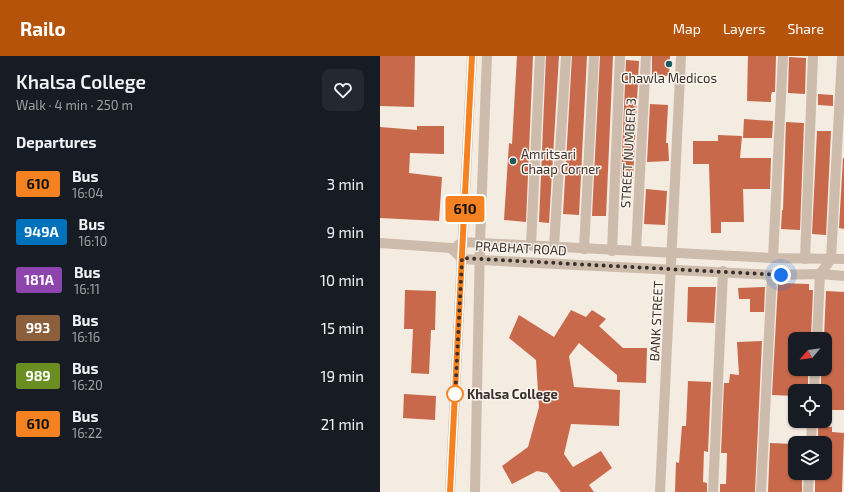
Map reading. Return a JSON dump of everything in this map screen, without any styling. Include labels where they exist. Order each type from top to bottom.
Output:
[{"type":"street","points":[[450,492],[472,56]]},
{"type":"street","points":[[475,492],[480,242],[487,56]]},
{"type":"street","points":[[531,245],[540,56]]},
{"type":"street","points":[[554,246],[566,56]]},
{"type":"street","points":[[584,249],[594,56]]},
{"type":"street","points":[[612,250],[620,56]]},
{"type":"street","name":"STREET NUMBER 3","points":[[636,251],[646,56]]},
{"type":"street","name":"BANK STREET","points":[[660,492],[673,253],[681,56]]},
{"type":"street","points":[[773,258],[783,56]]},
{"type":"street","points":[[804,259],[813,56]]},
{"type":"street","points":[[817,332],[820,274],[831,259],[842,56]]},
{"type":"street","name":"PRABHAT ROAD","points":[[844,259],[773,258],[584,249],[480,242],[463,242],[451,248],[462,258],[672,268],[772,275],[820,274],[844,276]]},
{"type":"street","points":[[380,243],[451,248]]},
{"type":"street","points":[[713,492],[723,271]]},
{"type":"street","points":[[761,492],[772,275]]},
{"type":"street","points":[[808,492],[809,480]]},
{"type":"building","points":[[380,56],[415,56],[414,107],[380,106]]},
{"type":"building","points":[[517,56],[533,56],[526,222],[504,220],[509,143],[512,144]]},
{"type":"building","points":[[546,56],[559,56],[549,223],[539,222]]},
{"type":"building","points":[[572,56],[587,56],[579,215],[563,214]]},
{"type":"building","points":[[600,56],[613,56],[606,216],[592,216]]},
{"type":"building","points":[[652,56],[670,56],[669,76],[652,75]]},
{"type":"building","points":[[748,56],[776,56],[775,92],[772,92],[771,102],[747,101]]},
{"type":"building","points":[[789,57],[806,58],[805,94],[788,93]]},
{"type":"building","points":[[626,60],[639,61],[633,179],[621,179]]},
{"type":"building","points":[[818,94],[833,95],[833,106],[818,105]]},
{"type":"building","points":[[650,104],[668,105],[666,143],[668,143],[669,161],[647,162]]},
{"type":"building","points":[[744,119],[773,121],[772,138],[743,138]]},
{"type":"building","points":[[786,122],[804,123],[800,230],[781,229]]},
{"type":"building","points":[[417,126],[444,126],[444,154],[410,153],[409,173],[442,177],[439,221],[380,218],[380,127],[417,130]]},
{"type":"building","points":[[817,131],[831,131],[826,235],[812,234]]},
{"type":"building","points":[[718,135],[742,136],[740,158],[771,158],[770,189],[743,189],[744,222],[721,222],[721,233],[711,233],[709,164],[693,164],[693,141],[718,141]]},
{"type":"building","points":[[844,158],[844,229],[839,228]]},
{"type":"building","points":[[646,189],[667,191],[665,225],[644,224]]},
{"type":"building","points":[[778,283],[809,284],[809,290],[813,290],[811,332],[788,332],[788,376],[808,376],[808,384],[788,384],[788,396],[772,395]]},
{"type":"building","points":[[688,287],[716,287],[714,323],[687,322]]},
{"type":"building","points":[[765,287],[764,312],[750,312],[750,299],[739,299],[738,288]]},
{"type":"building","points":[[405,290],[436,291],[435,330],[431,330],[429,374],[411,373],[413,329],[404,329]]},
{"type":"building","points":[[826,291],[844,292],[844,410],[832,410],[832,384],[821,384],[821,376],[832,376],[832,332],[824,332]]},
{"type":"building","points":[[571,310],[586,317],[592,310],[606,319],[599,326],[623,348],[647,348],[646,383],[617,382],[617,375],[579,343],[569,356],[574,387],[620,390],[619,426],[571,424],[564,454],[573,467],[601,451],[612,468],[589,485],[594,492],[561,492],[547,473],[537,471],[512,484],[502,466],[528,447],[539,407],[536,360],[509,338],[519,315],[554,337]]},
{"type":"building","points":[[762,341],[755,492],[720,492],[720,484],[726,484],[727,453],[721,453],[724,383],[729,383],[730,374],[739,375],[737,342]]},
{"type":"building","points":[[688,381],[711,382],[708,452],[704,451],[703,482],[707,483],[707,492],[675,492],[676,462],[679,463],[682,426],[686,426]]},
{"type":"building","points":[[404,394],[436,396],[435,420],[403,418]]},
{"type":"building","points":[[818,428],[832,428],[832,432],[844,433],[842,492],[815,492],[815,480],[832,480],[832,436],[818,436]]},
{"type":"building","points":[[770,443],[788,444],[788,480],[802,480],[802,492],[768,492]]},
{"type":"bus line","name":"610","points":[[450,492],[472,56]]},
{"type":"place","name":"Chawla Medicos","points":[[669,64]]},
{"type":"place","name":"Amritsari Chaap Corner","points":[[513,161]]},
{"type":"place","name":"Khalsa College","points":[[455,394]]},
{"type":"route","points":[[455,394],[455,399],[462,258],[781,275]]}]
